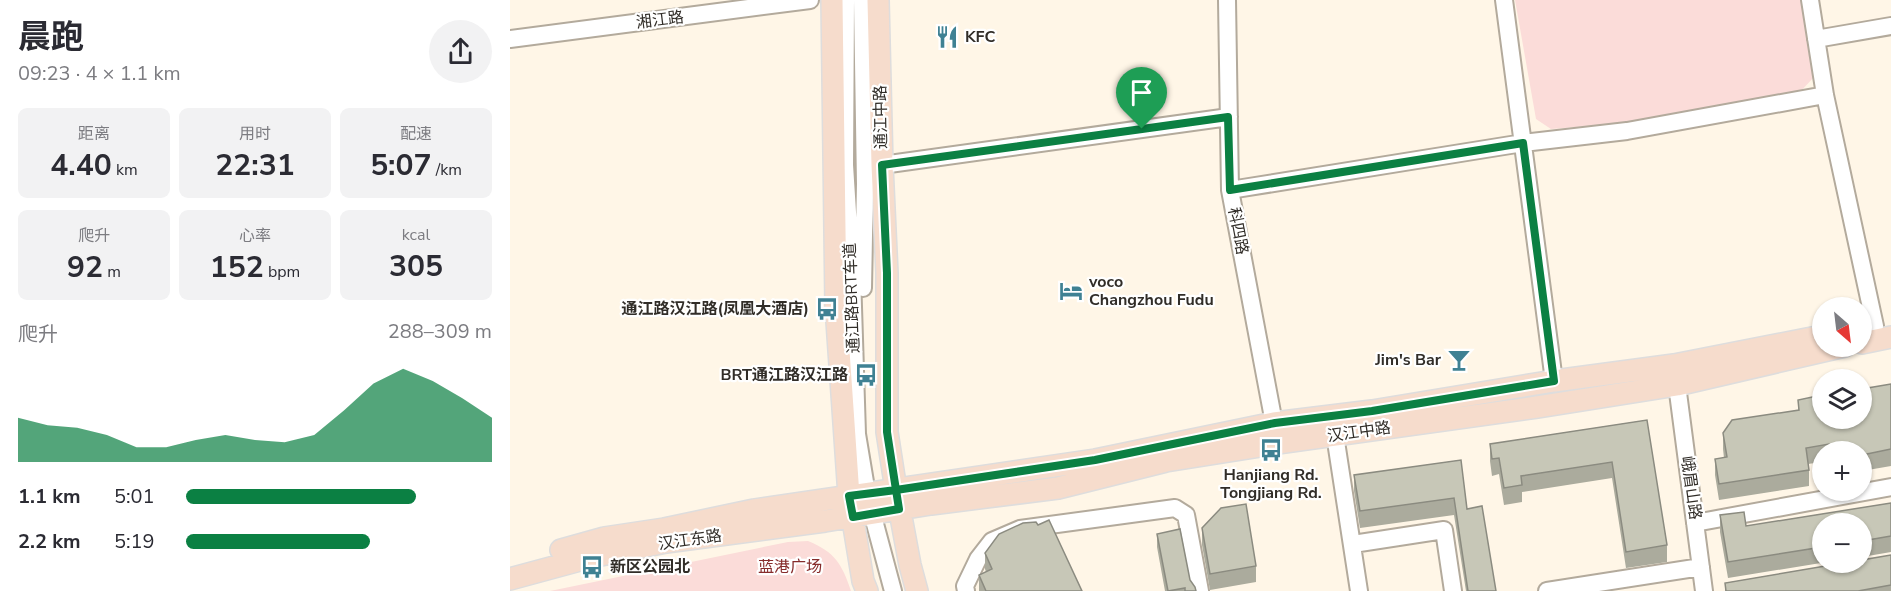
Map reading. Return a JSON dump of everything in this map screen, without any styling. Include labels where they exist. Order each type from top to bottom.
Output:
[{"type":"main road","name":"通江中路","points":[[832,0],[836,307],[874,503],[910,566],[917,591]]},
{"type":"main road","name":"通江中路","points":[[874,503],[887,432],[887,273],[878,0]]},
{"type":"main road","name":"汉江中路","points":[[874,503],[1275,423],[1372,411],[1674,364],[1812,338]]},
{"type":"main road","name":"汉江中路","points":[[874,503],[1058,488],[1166,461],[1677,385],[1812,354]]},
{"type":"main road","name":"汉江东路","points":[[510,565],[604,538],[664,529],[754,510],[874,503]]},
{"type":"main road","name":"汉江东路","points":[[510,579],[591,557],[874,503]]},
{"type":"main road","points":[[867,591],[863,581],[874,503]]},
{"type":"street","name":"湘江路","points":[[510,39],[810,0]]},
{"type":"street","points":[[832,0],[845,165]]},
{"type":"street","name":"通江路BRT车道","points":[[846,0],[845,165],[852,275],[857,434],[893,591]]},
{"type":"street","name":"通江路BRT车道","points":[[862,0],[865,184],[861,375],[864,429],[874,503],[900,591]]},
{"type":"street","name":"科四路","points":[[1227,0],[1230,190],[1275,423]]},
{"type":"street","points":[[1504,0],[1554,381]]},
{"type":"street","points":[[1810,0],[1826,95],[1880,329]]},
{"type":"street","points":[[1816,39],[1891,26]]},
{"type":"street","points":[[1230,190],[1523,143],[1627,131],[1826,95]]},
{"type":"street","points":[[882,165],[1228,117]]},
{"type":"street","name":"峨眉山路","points":[[1677,385],[1704,591]]},
{"type":"street","points":[[1335,435],[1359,591]]},
{"type":"street","points":[[1695,522],[1891,487]]},
{"type":"street","points":[[966,591],[965,586],[978,559],[992,541],[1020,529],[1175,508],[1186,515],[1200,591]]},
{"type":"street","points":[[1353,544],[1444,530],[1453,591]]},
{"type":"street","points":[[1547,591],[1701,567]]},
{"type":"green space","points":[[1515,0],[1804,0],[1815,76],[1799,93],[1629,123],[1551,129],[1536,119]]},
{"type":"green space","name":"蓝港广场","points":[[808,541],[825,550],[836,560],[841,566],[851,591],[550,591],[788,542]]},
{"type":"building","points":[[1891,384],[1891,449],[1872,453],[1872,441],[1812,441],[1812,447],[1806,448],[1809,470],[1719,484],[1715,459],[1727,457],[1723,433],[1732,420],[1799,410],[1798,400],[1812,397],[1812,429],[1872,429],[1872,387]]},
{"type":"building","points":[[1647,420],[1667,545],[1626,552],[1612,462],[1521,476],[1522,485],[1504,488],[1499,458],[1492,459],[1490,444]]},
{"type":"building","points":[[1461,460],[1467,509],[1482,506],[1496,591],[1468,591],[1454,498],[1360,511],[1354,475]]},
{"type":"building","points":[[1891,503],[1891,536],[1872,539],[1872,513],[1828,513]]},
{"type":"building","points":[[1246,504],[1256,566],[1210,574],[1202,528],[1221,508]]},
{"type":"building","points":[[1744,512],[1746,526],[1812,516],[1812,549],[1728,562],[1720,515]]},
{"type":"building","points":[[1049,520],[1082,591],[986,591],[979,575],[992,569],[985,553],[999,534],[1023,523],[1036,522],[1038,525]]},
{"type":"building","points":[[1180,529],[1190,580],[1196,591],[1185,591],[1185,588],[1168,591],[1157,534]]},
{"type":"building","points":[[1891,555],[1891,585],[1858,591],[1726,591],[1725,583],[1812,568],[1812,573],[1872,573],[1872,558]]},
{"type":"place","name":"KFC","points":[[947,37]]},
{"type":"place","name":"voco Changzhou Fudu","points":[[1071,291]]},
{"type":"place","name":"通江路汉江路(凤凰大酒店)","points":[[827,309]]},
{"type":"place","name":"Jim's Bar","points":[[1459,360]]},
{"type":"place","name":"BRT通江路汉江路","points":[[866,375]]},
{"type":"place","name":"Hanjiang Rd. Tongjiang Rd.","points":[[1271,450]]},
{"type":"place","name":"新区公园北","points":[[592,567]]},
{"type":"route","points":[[1142,129],[882,165],[887,273],[887,432],[896,490],[849,496],[853,517],[899,509],[896,490],[1095,460],[1275,423],[1372,411],[1554,381],[1523,143],[1230,190],[1228,117],[1142,129]]}]
